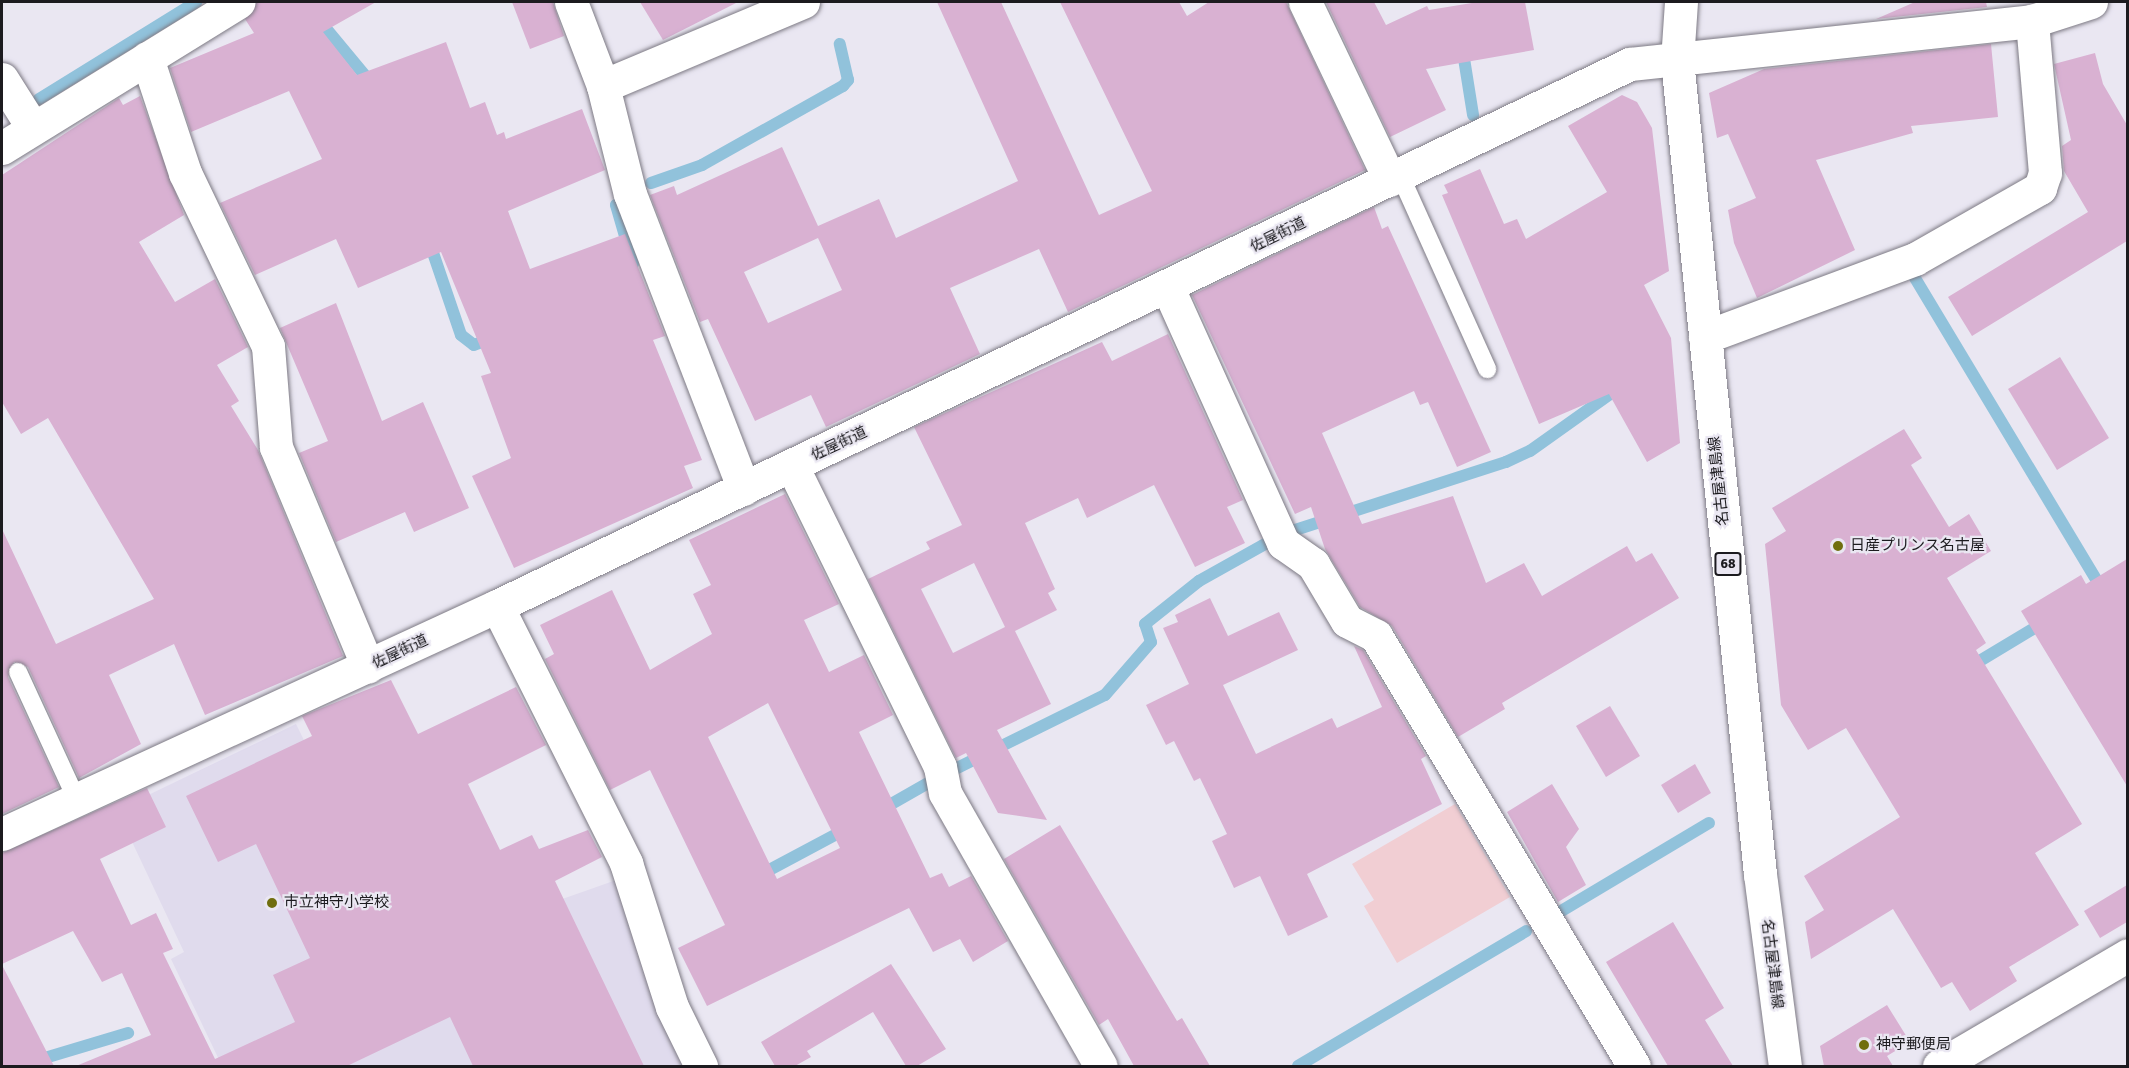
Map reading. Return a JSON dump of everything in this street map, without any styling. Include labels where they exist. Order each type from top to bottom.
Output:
[{"type":"street","points":[[2,148],[238,2]]},
{"type":"street","points":[[570,2],[603,86],[630,194],[744,489]]},
{"type":"street","points":[[603,86],[803,2]]},
{"type":"street","points":[[1305,2],[1395,178]]},
{"type":"street","name":"名古屋津島線","points":[[1681,2],[1677,60],[1705,338],[1785,1066]]},
{"type":"street","name":"佐屋街道","points":[[2,834],[497,606],[1168,288],[1630,64],[2032,21],[2077,4]]},
{"type":"street","points":[[1705,338],[1915,259],[2040,188],[2045,173],[2032,21]]},
{"type":"street","points":[[147,58],[185,173],[268,346],[276,447],[368,667]]},
{"type":"street","points":[[2,79],[33,129]]},
{"type":"street","points":[[1168,288],[1283,543],[1313,564],[1347,621],[1376,636],[1634,1066]]},
{"type":"street","points":[[792,466],[940,767],[945,793],[1101,1066]]},
{"type":"street","points":[[497,606],[626,863],[672,1007],[701,1066]]},
{"type":"street","points":[[1939,1066],[2127,955]]},
{"type":"lane","points":[[1395,178],[1487,369]]},
{"type":"lane","points":[[18,672],[77,800]]},
{"type":"shaded area","name":"市立神守小学校","points":[[296,724],[414,963],[514,916],[622,878],[689,1066],[222,1066],[171,959],[184,952],[117,810]]},
{"type":"shaded area","points":[[1455,804],[1510,897],[1397,963],[1364,906],[1374,900],[1352,864]]},
{"type":"building","points":[[257,2],[376,2],[323,32],[357,75],[446,42],[470,108],[485,102],[497,135],[504,132],[506,139],[582,109],[605,170],[508,211],[530,269],[625,234],[665,336],[653,340],[702,460],[684,466],[693,488],[514,568],[472,476],[511,458],[481,376],[491,373],[441,252],[358,288],[336,239],[255,275],[220,203],[322,159],[289,91],[191,132],[170,68],[254,33],[245,19]]},
{"type":"building","points":[[512,2],[553,2],[564,36],[530,49]]},
{"type":"building","points":[[640,2],[738,2],[663,40]]},
{"type":"building","points":[[937,2],[1001,2],[1099,215],[1152,191],[1060,2],[1179,2],[1187,16],[1209,2],[1286,2],[1365,170],[1068,312],[1039,249],[950,288],[980,354],[826,427],[811,395],[755,421],[708,319],[700,322],[650,195],[674,186],[677,195],[782,147],[818,226],[879,199],[896,238],[1018,181]],"holes":[[[818,238],[842,290],[768,323],[744,272]]]},
{"type":"building","points":[[1326,2],[1374,2],[1386,25],[1427,6],[1429,10],[1478,2],[1525,2],[1534,50],[1426,69],[1446,110],[1390,137]]},
{"type":"building","points":[[1915,2],[1986,2],[1987,7],[1876,19]]},
{"type":"building","points":[[1991,44],[1998,117],[1911,126],[1913,133],[1816,160],[1855,250],[1757,298],[1734,243],[1728,210],[1756,198],[1728,134],[1717,138],[1709,93],[1764,69]]},
{"type":"building","points":[[2095,53],[2103,84],[2127,125],[2127,241],[1972,336],[1948,297],[2088,212],[2064,171],[2062,146],[2071,140],[2054,64]]},
{"type":"building","points":[[1622,95],[1637,102],[1652,128],[1669,271],[1644,285],[1671,338],[1680,443],[1647,462],[1609,394],[1539,424],[1442,195],[1448,193],[1444,185],[1480,169],[1504,224],[1517,219],[1526,239],[1607,192],[1568,126]]},
{"type":"building","points":[[140,96],[184,215],[139,242],[175,302],[215,279],[248,347],[217,365],[239,401],[231,406],[258,450],[343,656],[205,715],[174,644],[109,675],[141,744],[79,778],[28,667],[14,662],[8,677],[59,787],[2,814],[2,529],[56,644],[154,599],[48,418],[21,434],[2,402],[2,175],[119,98],[123,105]]},
{"type":"building","points":[[1374,207],[1382,229],[1388,226],[1491,452],[1457,467],[1428,402],[1420,405],[1414,391],[1322,433],[1362,524],[1453,496],[1486,583],[1524,563],[1542,596],[1627,546],[1636,562],[1652,553],[1679,598],[1502,703],[1505,709],[1458,737],[1392,626],[1360,607],[1325,549],[1311,507],[1295,514],[1192,295]]},
{"type":"building","points":[[336,303],[382,421],[423,402],[469,508],[414,532],[405,512],[336,542],[299,453],[328,441],[280,328]]},
{"type":"building","points":[[1168,334],[1243,500],[1227,507],[1245,543],[1195,567],[1154,485],[1087,518],[1078,498],[1025,523],[1055,589],[1048,593],[1057,610],[1015,631],[1051,704],[997,730],[1047,820],[998,813],[966,753],[956,758],[868,579],[930,549],[926,542],[962,525],[914,427],[1102,342],[1112,361]],"holes":[[[974,563],[1005,627],[953,653],[921,589]]]},
{"type":"building","points":[[2060,357],[2109,438],[2057,470],[2008,389]]},
{"type":"building","points":[[1904,429],[1922,458],[1911,465],[1949,527],[1969,514],[1991,551],[1947,578],[1986,643],[1976,650],[2082,824],[2035,853],[2079,925],[2009,967],[2017,981],[1970,1011],[1952,982],[1941,988],[1893,909],[1811,959],[1805,922],[1824,910],[1804,876],[1900,817],[1846,728],[1808,750],[1781,705],[1765,544],[1786,531],[1772,508]]},
{"type":"building","points":[[785,494],[839,604],[804,620],[829,672],[864,655],[893,715],[859,732],[930,878],[942,873],[949,887],[971,876],[1008,941],[973,962],[960,939],[933,952],[909,908],[707,1006],[678,948],[725,925],[650,770],[610,790],[545,659],[554,654],[540,625],[612,590],[650,670],[712,634],[693,594],[711,585],[689,540]],"holes":[[[768,703],[840,848],[777,879],[708,737]]]},
{"type":"building","points":[[2127,559],[2127,786],[2021,611],[2081,575],[2086,584]]},
{"type":"building","points":[[1210,598],[1228,636],[1279,612],[1298,650],[1223,685],[1256,754],[1332,718],[1337,728],[1382,707],[1354,646],[1363,650],[1426,756],[1421,759],[1442,804],[1307,874],[1328,917],[1288,936],[1260,876],[1234,888],[1212,841],[1227,834],[1200,778],[1194,781],[1174,741],[1166,745],[1146,705],[1189,684],[1163,628],[1178,622],[1175,615]]},
{"type":"building","points":[[391,680],[418,734],[516,687],[546,745],[468,784],[500,850],[532,835],[539,849],[588,830],[602,857],[555,881],[644,1066],[473,1066],[450,1017],[347,1066],[76,1066],[151,1035],[122,973],[102,982],[73,931],[2,964],[2,853],[147,788],[166,827],[100,859],[131,925],[156,913],[173,949],[163,953],[215,1059],[295,1022],[273,975],[310,958],[256,844],[218,862],[186,796],[312,736],[302,716]]},
{"type":"building","points":[[1610,706],[1640,756],[1606,777],[1576,726]]},
{"type":"building","points":[[1695,764],[1711,793],[1678,813],[1661,785]]},
{"type":"building","points":[[1552,784],[1579,829],[1566,847],[1586,885],[1558,902],[1507,812]]},
{"type":"building","points":[[1060,825],[1177,1021],[1182,1018],[1210,1066],[1134,1066],[1108,1019],[1099,1025],[1004,859]]},
{"type":"building","points":[[2127,885],[2127,922],[2100,938],[2084,911]]},
{"type":"building","points":[[1673,922],[1724,1008],[1705,1020],[1733,1066],[1668,1066],[1606,962]]},
{"type":"building","points":[[891,964],[946,1049],[917,1066],[906,1066],[873,1012],[807,1051],[811,1057],[795,1066],[775,1066],[761,1042]]},
{"type":"building","points":[[2,965],[54,1066],[2,1066]]},
{"type":"building","points":[[1887,1005],[1910,1042],[1887,1056],[1893,1066],[1824,1066],[1820,1046]]},
{"type":"waterway","points":[[39,99],[196,2]]},
{"type":"waterway","points":[[304,2],[372,84]]},
{"type":"waterway","points":[[651,183],[702,165],[843,86],[848,80],[840,44]]},
{"type":"waterway","points":[[1462,46],[1473,115]]},
{"type":"waterway","points":[[624,203],[616,205],[633,264]]},
{"type":"waterway","points":[[429,241],[461,335],[474,345],[492,338]]},
{"type":"waterway","points":[[1912,273],[2104,592]]},
{"type":"waterway","points":[[1292,531],[1506,462],[1530,451],[1623,385]]},
{"type":"waterway","points":[[953,770],[1105,695],[1151,642],[1145,624],[1199,581],[1272,540]]},
{"type":"waterway","points":[[1968,668],[2046,621]]},
{"type":"waterway","points":[[879,811],[928,783]]},
{"type":"waterway","points":[[1563,910],[1709,823]]},
{"type":"waterway","points":[[758,876],[848,828]]},
{"type":"waterway","points":[[1298,1066],[1526,931]]},
{"type":"waterway","points":[[18,1066],[128,1033]]},
{"type":"place","name":"日産プリンス名古屋","points":[[1838,546]]},
{"type":"place","name":"市立神守小学校","points":[[272,903]]},
{"type":"place","name":"神守郵便局","points":[[1864,1045]]}]
